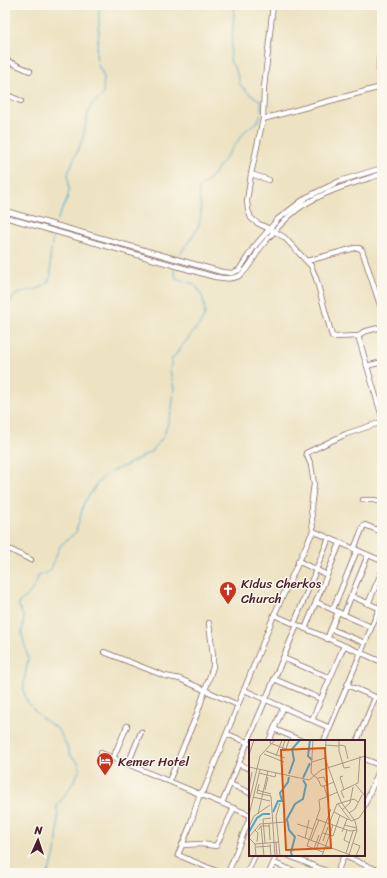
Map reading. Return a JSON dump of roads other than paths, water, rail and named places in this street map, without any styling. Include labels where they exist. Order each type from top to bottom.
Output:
[{"type":"street","points":[[274,5],[264,88],[262,119],[251,174],[247,201],[248,210],[251,218],[257,223],[274,231],[293,244],[311,266],[316,278],[330,334],[335,337],[359,336],[363,332],[382,327]]},
{"type":"street","points":[[262,119],[381,88],[379,69],[382,37]]},
{"type":"street","points":[[5,60],[30,71]]},
{"type":"street","points":[[5,94],[21,101]]},
{"type":"street","points":[[5,217],[222,272],[232,273],[239,270],[254,247],[278,219],[307,197],[340,181],[382,168]]},
{"type":"street","points":[[251,174],[269,180]]},
{"type":"street","points":[[5,211],[214,276],[232,278],[242,274],[246,270],[260,248],[274,231],[302,206],[325,194],[382,174]]},
{"type":"street","points":[[13,220],[15,214]]},
{"type":"street","points":[[307,261],[359,248],[362,250],[366,259],[382,311]]},
{"type":"street","points":[[359,336],[382,417]]},
{"type":"street","points":[[367,366],[382,362]]},
{"type":"street","points":[[221,873],[178,855],[200,793],[204,790],[274,615],[312,530],[311,507],[314,484],[311,465],[306,453],[346,434],[382,422]]},
{"type":"street","points":[[363,500],[382,502]]},
{"type":"street","points":[[333,609],[364,526],[367,525],[382,532]]},
{"type":"street","points":[[312,530],[382,561]]},
{"type":"street","points":[[250,740],[329,538]]},
{"type":"street","points":[[305,629],[340,543]]},
{"type":"street","points":[[5,547],[31,560]]},
{"type":"street","points":[[344,614],[368,555]]},
{"type":"street","points":[[298,561],[327,575]]},
{"type":"street","points":[[368,604],[382,571]]},
{"type":"street","points":[[351,596],[379,608]]},
{"type":"street","points":[[316,602],[371,627]]},
{"type":"street","points":[[324,740],[382,602]]},
{"type":"street","points":[[327,639],[338,612]]},
{"type":"street","points":[[274,615],[382,662]]},
{"type":"street","points":[[169,781],[206,690],[213,667],[214,655],[209,623]]},
{"type":"street","points":[[331,629],[365,643]]},
{"type":"street","points":[[312,720],[344,646]]},
{"type":"street","points":[[104,652],[165,676],[180,679],[238,705]]},
{"type":"street","points":[[282,658],[330,678]]},
{"type":"street","points":[[274,679],[321,699]]},
{"type":"street","points":[[347,685],[382,700]]},
{"type":"street","points":[[244,690],[330,728]]},
{"type":"street","points":[[357,740],[375,698]]},
{"type":"street","points":[[269,740],[283,708]]},
{"type":"street","points":[[114,758],[127,726]]},
{"type":"street","points":[[274,729],[300,740]]},
{"type":"street","points":[[128,764],[141,732]]},
{"type":"street","points":[[222,803],[238,764],[249,743],[226,734]]},
{"type":"street","points":[[101,753],[200,793],[249,816]]},
{"type":"street","points":[[365,759],[382,766],[365,804]]},
{"type":"street","points":[[238,764],[249,769]]},
{"type":"street","points":[[230,784],[249,793]]},
{"type":"street","points":[[182,845],[202,844],[216,846],[234,808]]},
{"type":"street","points":[[228,873],[249,819]]},
{"type":"street","points":[[247,873],[255,856]]},
{"type":"street","points":[[269,873],[277,856]]},
{"type":"street","points":[[289,856],[331,873]]},
{"type":"street","points":[[337,873],[343,856]]},
{"type":"street","points":[[345,856],[382,872]]},
{"type":"street","points":[[274,862],[299,873]]},
{"type":"waterway","points":[[57,220],[69,192],[68,173],[83,138],[91,105],[103,95],[104,77],[98,65],[96,54],[99,33],[99,5]]},
{"type":"waterway","points":[[235,5],[230,61],[236,70],[240,85],[251,95],[261,101],[261,110]]},
{"type":"waterway","points":[[180,255],[199,225],[201,210],[199,188],[209,180],[246,130],[257,122],[261,115]]},
{"type":"waterway","points":[[5,310],[16,295],[43,287],[49,280],[51,275],[50,256],[53,237]]},
{"type":"waterway","points":[[48,873],[56,849],[58,823],[57,806],[80,770],[78,762],[70,755],[57,728],[44,720],[28,704],[23,690],[28,658],[22,634],[24,617],[19,607],[19,602],[32,591],[38,576],[50,571],[60,546],[76,532],[84,503],[99,481],[110,472],[127,465],[152,451],[164,436],[172,409],[174,389],[170,370],[172,359],[202,321],[205,313],[203,298],[197,287],[194,284],[176,278],[174,270]]},
{"type":"place","name":"Kidus Cherkos Church","points":[[228,605]]},
{"type":"place","name":"Kemer Hotel","points":[[105,776]]}]
